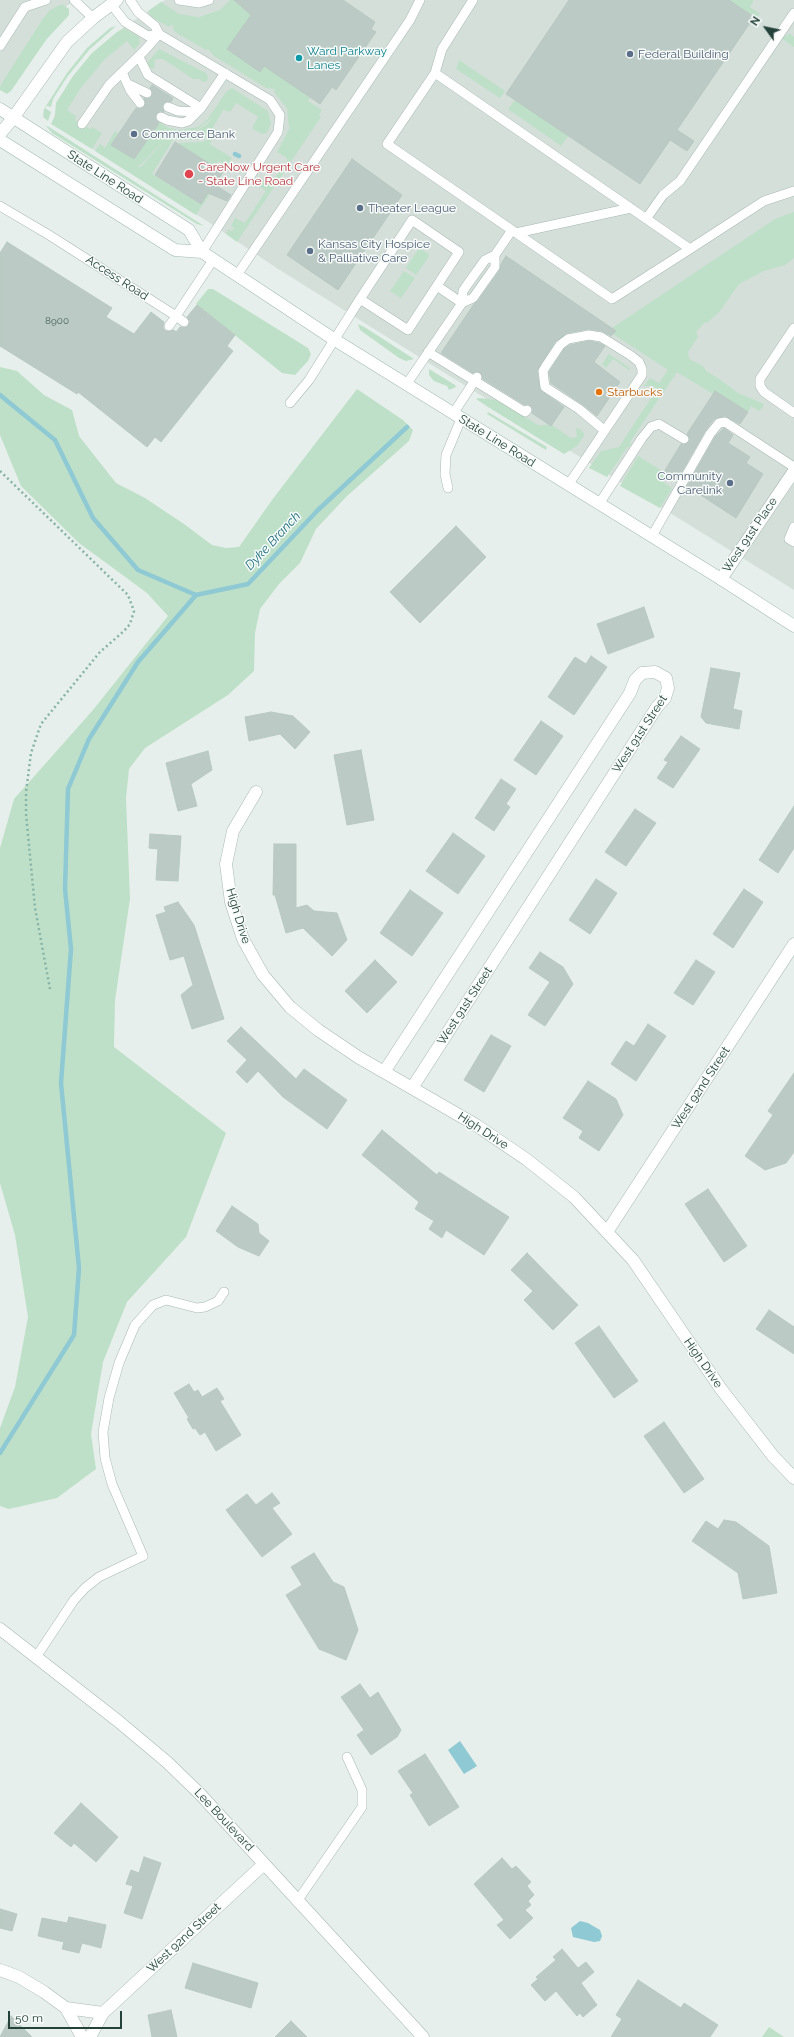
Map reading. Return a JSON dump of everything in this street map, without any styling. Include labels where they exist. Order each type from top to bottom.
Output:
[{"type":"street","points":[[0,134],[14,118],[57,54],[67,42],[93,18],[114,2]]},
{"type":"street","name":"State Line Road","points":[[0,109],[189,230],[202,252],[335,340],[652,536],[794,626]]},
{"type":"street","name":"State Line Road","points":[[0,140],[176,250],[202,252]]},
{"type":"street","name":"West 91st Place","points":[[721,579],[794,471]]},
{"type":"street","name":"West 91st Street","points":[[384,1072],[630,693],[635,680],[642,673],[655,672],[666,678],[668,688],[665,698],[657,707],[412,1088]]},
{"type":"street","name":"High Drive","points":[[256,792],[232,831],[226,864],[231,902],[243,939],[259,968],[290,1007],[318,1030],[384,1072],[476,1125],[532,1163],[574,1197],[633,1260],[721,1389],[773,1456],[794,1478]]},
{"type":"street","name":"West 92nd Street","points":[[607,1232],[794,944]]},
{"type":"street","name":"Lee Boulevard","points":[[0,1629],[120,1722],[167,1762],[200,1794],[423,2037]]},
{"type":"street","name":"West 92nd Street","points":[[90,2037],[103,2013],[264,1864]]},
{"type":"street","points":[[0,1970],[19,1977],[44,1992],[66,2008],[82,2037]]},
{"type":"street","points":[[66,2008],[103,2013]]},
{"type":"lane","points":[[0,46],[25,7],[46,0]]},
{"type":"lane","points":[[74,0],[93,18]]},
{"type":"lane","points":[[130,0],[138,12],[155,26],[159,34],[270,100],[280,115],[278,132],[202,252]]},
{"type":"lane","points":[[179,0],[199,3],[209,0]]},
{"type":"lane","points":[[237,275],[410,20],[420,0]]},
{"type":"lane","points":[[473,0],[442,49],[435,73],[387,144],[612,299],[764,201],[794,191]]},
{"type":"lane","points":[[114,2],[125,22],[148,36],[159,34]]},
{"type":"lane","points":[[646,219],[663,195],[680,181],[794,13]]},
{"type":"lane","points":[[82,124],[102,92],[159,34]]},
{"type":"lane","points":[[138,57],[148,75],[199,110]]},
{"type":"lane","points":[[122,72],[135,98],[140,103]]},
{"type":"lane","points":[[161,117],[167,120],[182,123],[199,110],[225,73]]},
{"type":"lane","points":[[435,73],[690,249]]},
{"type":"lane","points":[[128,84],[147,93]]},
{"type":"lane","points":[[168,107],[178,111],[199,110]]},
{"type":"lane","name":"Access Road","points":[[0,206],[1,205],[49,234],[184,322]]},
{"type":"lane","points":[[406,385],[462,303],[473,298],[481,287],[495,267],[495,255],[514,231],[631,208]]},
{"type":"lane","points":[[290,403],[309,380],[360,299],[412,220],[460,252],[408,330],[360,299]]},
{"type":"lane","points":[[168,326],[214,260]]},
{"type":"lane","points":[[437,286],[462,303]]},
{"type":"lane","points":[[794,328],[760,379],[760,386],[764,392],[794,413]]},
{"type":"lane","points":[[568,484],[642,375],[639,362],[610,342],[589,335],[568,339],[560,345],[543,372],[545,386],[578,409],[604,430]]},
{"type":"lane","points":[[428,352],[476,379],[525,412],[527,410]]},
{"type":"lane","points":[[448,488],[445,474],[446,455],[457,416],[476,379]]},
{"type":"lane","points":[[652,536],[710,434],[719,422],[725,422],[794,467]]},
{"type":"lane","points":[[599,504],[642,438],[651,427],[659,424],[684,439]]},
{"type":"lane","points":[[794,527],[789,539],[794,542]]},
{"type":"lane","points":[[36,1657],[74,1600],[85,1588],[99,1577],[143,1556],[112,1484],[105,1458],[103,1432],[109,1398],[118,1363],[135,1325],[149,1308],[166,1300],[197,1308],[205,1307],[218,1301],[224,1292]]},
{"type":"lane","points":[[298,1900],[362,1807],[362,1790],[347,1757]]},
{"type":"path","points":[[0,471],[128,595],[134,611],[130,624],[100,652],[41,724],[31,753],[26,792],[27,822],[35,908],[50,990]]},
{"type":"shaded area","points":[[0,0],[75,0],[64,8],[0,86]]},
{"type":"shaded area","points":[[165,0],[794,0],[794,590],[275,267],[210,223],[56,126],[53,122],[56,109],[123,28]]},
{"type":"green space","points":[[230,0],[234,0],[251,15],[227,49],[260,72],[264,66],[310,97],[308,101],[322,110],[319,115],[321,117],[237,242],[226,233],[229,229],[232,231],[234,228],[231,226],[235,218],[245,223],[266,191],[256,184],[260,178],[270,184],[287,162],[287,158],[277,152],[289,129],[287,108],[274,92],[275,89],[266,88],[214,56],[208,49],[204,49],[175,32],[172,25],[169,27],[151,17],[148,11],[161,2],[179,14],[199,17],[220,10]]},
{"type":"green space","points":[[729,0],[754,0],[750,7],[760,14],[756,18]]},
{"type":"green space","points":[[62,4],[69,9],[69,15],[46,40],[11,91],[7,94],[0,90],[0,86],[42,20],[50,10]]},
{"type":"green space","points":[[116,26],[89,50],[67,77],[53,99],[51,107],[47,106],[45,108],[51,112],[48,121],[43,117],[44,109],[67,73],[87,48],[110,28]]},
{"type":"green space","points":[[124,28],[139,37],[140,43],[134,50],[127,41],[105,59],[81,88],[67,110],[76,116],[75,120],[90,129],[92,127],[102,133],[92,149],[51,124],[55,116],[56,103],[73,76],[92,53]]},
{"type":"green space","points":[[789,33],[794,37],[794,47],[780,37],[782,35],[787,36]]},
{"type":"green space","points":[[159,49],[206,73],[208,77],[207,81],[202,82],[200,79],[193,79],[163,59],[155,59],[154,69],[149,67],[147,63]]},
{"type":"green space","points":[[459,60],[505,91],[500,98],[456,69]]},
{"type":"green space","points":[[232,88],[268,111],[271,124],[267,133],[262,134],[253,129],[258,117],[236,103],[230,112],[223,110],[206,137],[198,140],[173,140],[152,174],[200,204],[208,193],[210,194],[196,215],[95,151],[100,144],[105,148],[115,131],[118,133],[112,145],[134,159],[159,122],[169,128],[179,130],[198,127],[207,120],[226,92]],"holes":[[[212,118],[207,124],[198,130],[169,139],[198,129]],[[169,139],[155,150],[143,165],[137,167],[143,163],[155,149]]]},
{"type":"green space","points":[[515,100],[568,136],[561,146],[508,109]]},
{"type":"green space","points":[[46,126],[204,226],[197,224],[52,133]]},
{"type":"green space","points":[[218,129],[210,144],[232,158],[227,166],[219,161],[215,167],[177,143],[202,142],[208,139]]},
{"type":"green space","points":[[794,212],[794,258],[785,265],[764,271],[739,284],[720,311],[707,323],[705,322],[696,332],[698,337],[688,352],[689,359],[703,366],[706,371],[738,393],[762,403],[764,405],[762,408],[759,411],[751,406],[748,412],[715,391],[713,394],[677,372],[630,442],[632,444],[626,449],[607,477],[589,468],[601,451],[619,447],[655,392],[654,386],[644,386],[650,378],[659,383],[668,370],[613,334],[615,330],[612,328],[775,219]]},
{"type":"green space","points":[[419,248],[430,255],[416,275],[406,268]]},
{"type":"green space","points":[[404,271],[415,278],[401,298],[390,291]]},
{"type":"green space","points":[[208,289],[213,289],[308,348],[311,354],[308,361],[295,375],[282,373],[196,304]]},
{"type":"green space","points":[[358,324],[414,359],[406,361],[399,358],[360,330]]},
{"type":"green space","points":[[609,354],[630,368],[629,370],[613,359],[606,368],[602,364]]},
{"type":"green space","points":[[0,367],[17,371],[44,395],[72,410],[79,436],[116,483],[145,498],[212,545],[226,548],[239,547],[272,500],[357,389],[403,420],[413,430],[409,441],[347,496],[316,529],[300,563],[279,584],[260,609],[255,633],[254,671],[228,695],[145,748],[129,769],[126,798],[130,899],[115,1000],[114,1047],[226,1133],[186,1237],[127,1302],[103,1362],[91,1434],[96,1469],[57,1498],[9,1509],[0,1506],[0,1428],[15,1387],[28,1317],[15,1235],[0,1183],[0,848],[14,799],[93,710],[168,616],[147,593],[79,543],[21,486],[0,435]]},
{"type":"green space","points":[[429,369],[456,387],[449,390],[447,386],[434,381],[429,375]]},
{"type":"green space","points":[[476,399],[498,400],[538,425],[552,425],[571,438],[577,437],[576,429],[578,428],[584,433],[584,436],[577,446],[564,454]]},
{"type":"green space","points":[[488,412],[547,447],[546,450],[487,414]]},
{"type":"green space","points":[[638,456],[664,472],[664,483],[672,488],[660,508],[620,486]]},
{"type":"green space","points":[[769,2027],[784,2037],[762,2037]]},
{"type":"water","points":[[460,1741],[477,1766],[464,1774],[448,1750]]},
{"type":"water","points":[[580,1921],[588,1923],[600,1930],[602,1936],[600,1941],[594,1942],[573,1937],[571,1928]]},
{"type":"building","name":"Ward Parkway Lanes","points":[[234,0],[343,0],[375,22],[371,29],[376,32],[336,90],[332,87],[320,104],[264,66],[260,72],[227,49],[251,15]]},
{"type":"building","name":"Federal Building","points":[[569,0],[729,0],[754,17],[677,130],[694,141],[687,151],[670,140],[640,184],[506,94]]},
{"type":"building","name":"Commerce Bank","points":[[152,85],[173,98],[171,102],[167,101],[163,104],[164,112],[160,111],[156,114],[155,118],[159,123],[134,159],[111,145],[136,108],[141,109],[145,106],[144,98],[148,99],[152,96],[153,92],[150,88]]},
{"type":"building","name":"CareNow Urgent Care - State Line Road","points":[[175,142],[223,172],[215,185],[231,195],[227,201],[208,193],[201,204],[155,175]]},
{"type":"building","points":[[352,159],[402,195],[338,290],[287,255]]},
{"type":"building","points":[[7,242],[112,308],[106,317],[134,334],[151,312],[164,322],[163,328],[166,331],[174,330],[176,332],[180,327],[187,327],[190,322],[187,317],[197,305],[235,335],[227,346],[233,351],[161,442],[155,437],[147,447],[78,392],[77,394],[0,346],[0,253]]},
{"type":"building","points":[[506,256],[616,331],[611,336],[602,331],[588,329],[567,333],[555,342],[537,371],[540,390],[564,407],[551,426],[532,413],[533,409],[531,406],[525,405],[483,379],[480,372],[473,373],[441,353],[474,304],[478,301],[500,270],[501,264]]},
{"type":"building","points":[[589,341],[605,346],[594,362],[620,382],[597,416],[551,383],[549,372],[564,349],[570,345]]},
{"type":"building","points":[[715,391],[748,412],[740,424],[725,416],[714,419],[705,431],[677,480],[664,472],[681,444],[689,442],[690,439],[687,434]]},
{"type":"building","name":"Community Carelink","points":[[724,428],[733,435],[728,443],[750,457],[746,463],[763,474],[736,518],[687,486],[715,437]]},
{"type":"building","points":[[456,526],[486,557],[420,623],[390,592]]},
{"type":"building","points":[[644,607],[654,637],[608,654],[597,624]]},
{"type":"building","points":[[591,656],[607,667],[574,715],[548,697],[575,657],[586,664]]},
{"type":"building","points":[[711,668],[740,673],[733,709],[742,711],[739,729],[706,723],[701,717]]},
{"type":"building","points":[[271,712],[293,716],[310,732],[295,749],[280,734],[249,741],[245,717]]},
{"type":"building","points":[[541,721],[563,736],[536,775],[514,760]]},
{"type":"building","points":[[681,736],[700,749],[673,788],[657,778],[668,762],[664,760]]},
{"type":"building","points":[[361,750],[374,820],[347,825],[334,755]]},
{"type":"building","points":[[208,751],[212,770],[191,784],[197,806],[178,811],[166,763]]},
{"type":"building","points":[[501,779],[516,789],[506,804],[510,807],[494,831],[475,818]]},
{"type":"building","points":[[794,806],[794,848],[778,873],[759,860]]},
{"type":"building","points":[[635,809],[656,823],[626,866],[605,852]]},
{"type":"building","points":[[453,833],[485,856],[458,894],[426,871]]},
{"type":"building","points":[[150,834],[181,836],[178,881],[156,880],[158,849],[149,848]]},
{"type":"building","points":[[274,844],[296,844],[296,908],[307,905],[314,911],[337,913],[347,940],[332,956],[303,928],[286,933],[275,895],[273,895]]},
{"type":"building","points":[[596,879],[617,893],[590,934],[569,920]]},
{"type":"building","points":[[744,889],[763,902],[733,948],[713,934]]},
{"type":"building","points":[[410,890],[443,913],[412,956],[380,933]]},
{"type":"building","points":[[178,902],[194,925],[224,1019],[192,1029],[181,995],[193,985],[184,956],[170,960],[156,915],[166,912],[164,907]]},
{"type":"building","points":[[540,952],[563,967],[573,984],[545,1026],[528,1015],[550,982],[529,968]]},
{"type":"building","points":[[375,960],[397,982],[367,1013],[345,991]]},
{"type":"building","points":[[696,960],[715,972],[693,1005],[674,993]]},
{"type":"building","points":[[648,1024],[666,1036],[636,1081],[611,1064],[626,1041],[634,1046]]},
{"type":"building","points":[[241,1027],[296,1079],[304,1069],[347,1100],[327,1129],[283,1097],[258,1071],[247,1083],[236,1072],[247,1060],[227,1041]]},
{"type":"building","points":[[491,1035],[511,1046],[484,1092],[464,1080]]},
{"type":"building","points":[[794,1073],[794,1152],[786,1163],[765,1170],[745,1156],[773,1115],[768,1111]]},
{"type":"building","points":[[588,1081],[616,1099],[623,1115],[599,1151],[579,1138],[583,1131],[563,1118]]},
{"type":"building","points":[[382,1130],[437,1175],[439,1172],[509,1217],[484,1255],[446,1230],[442,1238],[429,1229],[434,1221],[415,1209],[419,1202],[362,1155]]},
{"type":"building","points":[[708,1189],[747,1246],[724,1262],[685,1204]]},
{"type":"building","points":[[232,1206],[258,1224],[259,1233],[269,1241],[259,1256],[238,1247],[216,1231]]},
{"type":"building","points":[[527,1253],[578,1305],[553,1330],[524,1300],[533,1291],[511,1270]]},
{"type":"building","points":[[769,1310],[794,1327],[794,1354],[756,1329]]},
{"type":"building","points":[[599,1326],[638,1381],[614,1398],[575,1343]]},
{"type":"building","points":[[189,1384],[194,1392],[198,1390],[202,1397],[217,1388],[224,1399],[220,1401],[241,1435],[216,1451],[205,1432],[200,1435],[195,1428],[193,1429],[187,1419],[189,1418],[174,1393]]},
{"type":"building","points":[[664,1422],[704,1479],[684,1493],[644,1436]]},
{"type":"building","points":[[272,1493],[280,1503],[272,1508],[292,1534],[262,1557],[226,1510],[247,1494],[256,1505]]},
{"type":"building","points":[[724,1520],[736,1522],[769,1546],[777,1593],[743,1599],[738,1573],[692,1541],[706,1521],[718,1529]]},
{"type":"building","points":[[314,1553],[333,1582],[344,1587],[358,1630],[346,1660],[319,1649],[286,1595],[302,1585],[291,1567]]},
{"type":"building","points":[[360,1684],[370,1698],[378,1692],[401,1730],[397,1737],[371,1755],[357,1735],[364,1730],[341,1697]]},
{"type":"building","points":[[425,1754],[459,1807],[429,1826],[410,1795],[413,1793],[398,1771]]},
{"type":"building","points":[[81,1803],[118,1837],[96,1862],[74,1843],[71,1847],[54,1833]]},
{"type":"building","points":[[144,1857],[161,1863],[142,1919],[124,1913],[133,1886],[126,1884],[131,1870],[139,1873]]},
{"type":"building","points":[[502,1858],[512,1869],[516,1866],[531,1882],[527,1886],[534,1895],[528,1901],[531,1905],[525,1910],[533,1918],[510,1939],[497,1925],[504,1920],[474,1884]]},
{"type":"building","points":[[0,1909],[17,1914],[12,1931],[0,1928]]},
{"type":"building","points":[[69,1917],[106,1925],[101,1948],[82,1943],[79,1953],[62,1949],[64,1942],[38,1936],[42,1918],[67,1923]]},
{"type":"building","points":[[562,1949],[578,1968],[586,1962],[594,1972],[581,1983],[597,2005],[583,2017],[580,2013],[577,2016],[556,1991],[545,2001],[531,1985],[538,1979],[536,1977],[556,1960],[553,1957]]},
{"type":"building","points":[[193,1963],[258,1983],[251,2008],[185,1988]]},
{"type":"building","points":[[638,1980],[681,2008],[684,2003],[718,2025],[710,2037],[611,2037],[622,2019],[616,2015]]},
{"type":"building","points":[[171,2010],[177,2037],[152,2037],[148,2015]]},
{"type":"building","points":[[11,2016],[32,2037],[0,2037]]},
{"type":"building","points":[[291,2021],[307,2037],[275,2037]]},
{"type":"waterway","points":[[235,154],[239,156]]},
{"type":"waterway","name":"Dyke Branch","points":[[0,395],[55,440],[93,518],[138,570],[196,595],[248,584],[318,510],[407,427]]},
{"type":"waterway","points":[[0,1453],[74,1335],[79,1268],[61,1083],[71,949],[65,889],[68,789],[89,739],[138,662],[196,595]]},
{"type":"place","name":"Federal Building","points":[[630,54]]},
{"type":"place","name":"Ward Parkway Lanes","points":[[299,58]]},
{"type":"place","name":"Commerce Bank","points":[[134,134]]},
{"type":"place","name":"CareNow Urgent Care - State Line Road","points":[[189,174]]},
{"type":"place","name":"Theater League","points":[[360,208]]},
{"type":"place","name":"Kansas City Hospice & Palliative Care","points":[[310,251]]},
{"type":"place","name":"Starbucks","points":[[599,392]]},
{"type":"place","name":"Community Carelink","points":[[730,483]]}]
